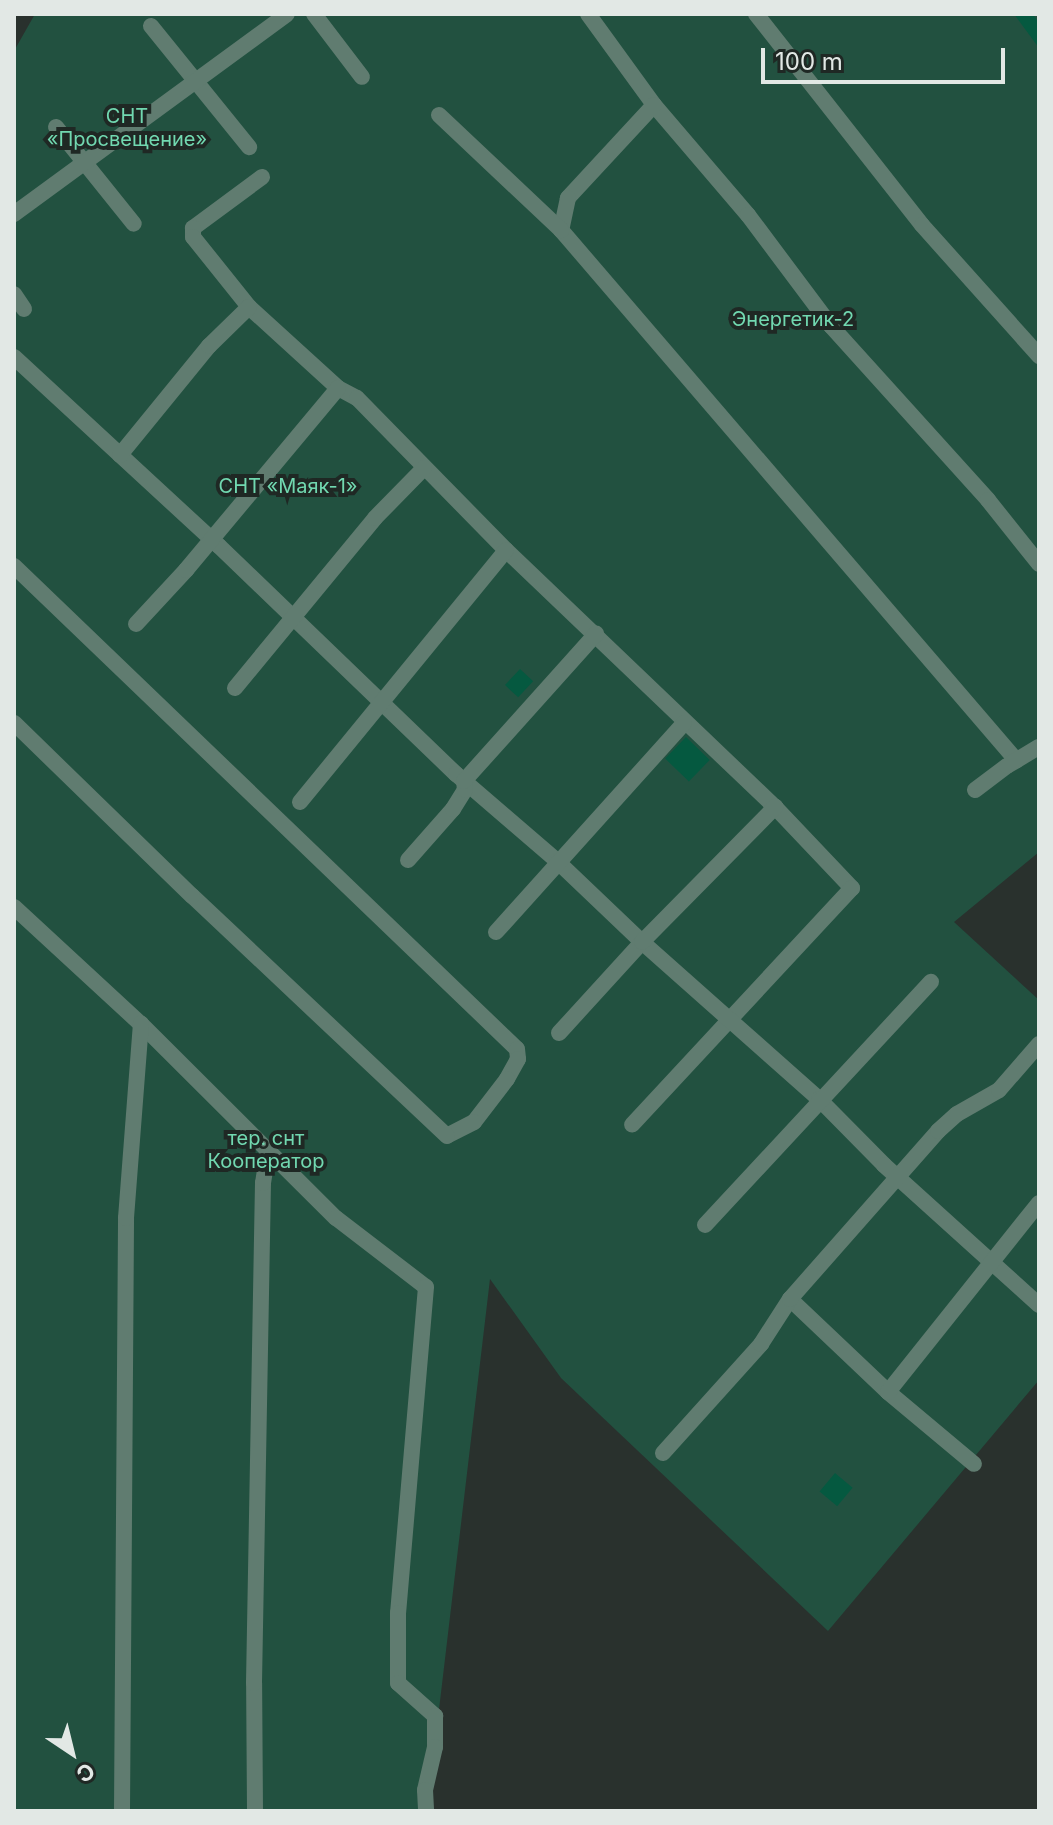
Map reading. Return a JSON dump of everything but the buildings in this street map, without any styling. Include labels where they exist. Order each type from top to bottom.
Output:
[{"type":"lane","points":[[14,214],[287,14]]},
{"type":"lane","points":[[314,14],[362,77]]},
{"type":"lane","points":[[588,14],[654,105],[748,215],[831,326],[988,500],[1039,564]]},
{"type":"lane","points":[[756,14],[922,225],[1039,356]]},
{"type":"lane","points":[[151,26],[249,147]]},
{"type":"lane","points":[[561,230],[568,198],[654,105]]},
{"type":"lane","points":[[439,115],[561,230],[1016,760]]},
{"type":"lane","points":[[56,127],[134,224]]},
{"type":"lane","points":[[262,177],[193,228],[193,237],[249,307],[338,388],[357,398],[506,550],[775,807],[852,888],[632,1125]]},
{"type":"lane","points":[[14,294],[24,309]]},
{"type":"lane","points":[[120,455],[209,346],[249,307]]},
{"type":"lane","points":[[14,357],[382,700],[464,781],[557,861],[642,942],[819,1099],[899,1178],[1039,1305]]},
{"type":"lane","points":[[136,624],[186,570],[338,388]]},
{"type":"lane","points":[[235,688],[375,518],[424,468]]},
{"type":"lane","points":[[300,802],[506,550]]},
{"type":"lane","points":[[14,566],[517,1049],[518,1059],[507,1079],[474,1122],[447,1136],[14,723]]},
{"type":"lane","points":[[408,860],[453,809],[465,790],[464,781],[596,634]]},
{"type":"lane","points":[[496,932],[684,723]]},
{"type":"lane","points":[[975,790],[1039,747]]},
{"type":"lane","points":[[559,1033],[642,942],[775,807]]},
{"type":"lane","points":[[14,907],[141,1024],[336,1218],[426,1287],[410,1438],[398,1641],[398,1683],[435,1716],[435,1747],[425,1790],[426,1811]]},
{"type":"lane","points":[[705,1225],[931,982]]},
{"type":"lane","points":[[122,1811],[126,1218],[141,1024]]},
{"type":"lane","points":[[663,1453],[761,1344],[790,1299],[938,1131],[957,1114],[999,1090],[1039,1044]]},
{"type":"lane","points":[[255,1811],[263,1199],[268,1153]]},
{"type":"lane","points":[[888,1392],[1039,1203]]},
{"type":"lane","points":[[790,1299],[888,1392],[974,1464]]},
{"type":"green space","points":[[35,14],[1039,14],[1039,852],[954,922],[1039,1000],[1039,1380],[828,1631],[561,1378],[490,1279],[427,1811],[14,1811],[14,51]]},
{"type":"park label","name":"СНТ «Просвещение»","points":[[127,128]]},
{"type":"park label","name":"Энергетик-2","points":[[793,319]]},
{"type":"park label","name":"СНТ «Маяк-1»","points":[[288,486]]},
{"type":"park label","name":"тер. снт Кооператор","points":[[266,1150]]}]
